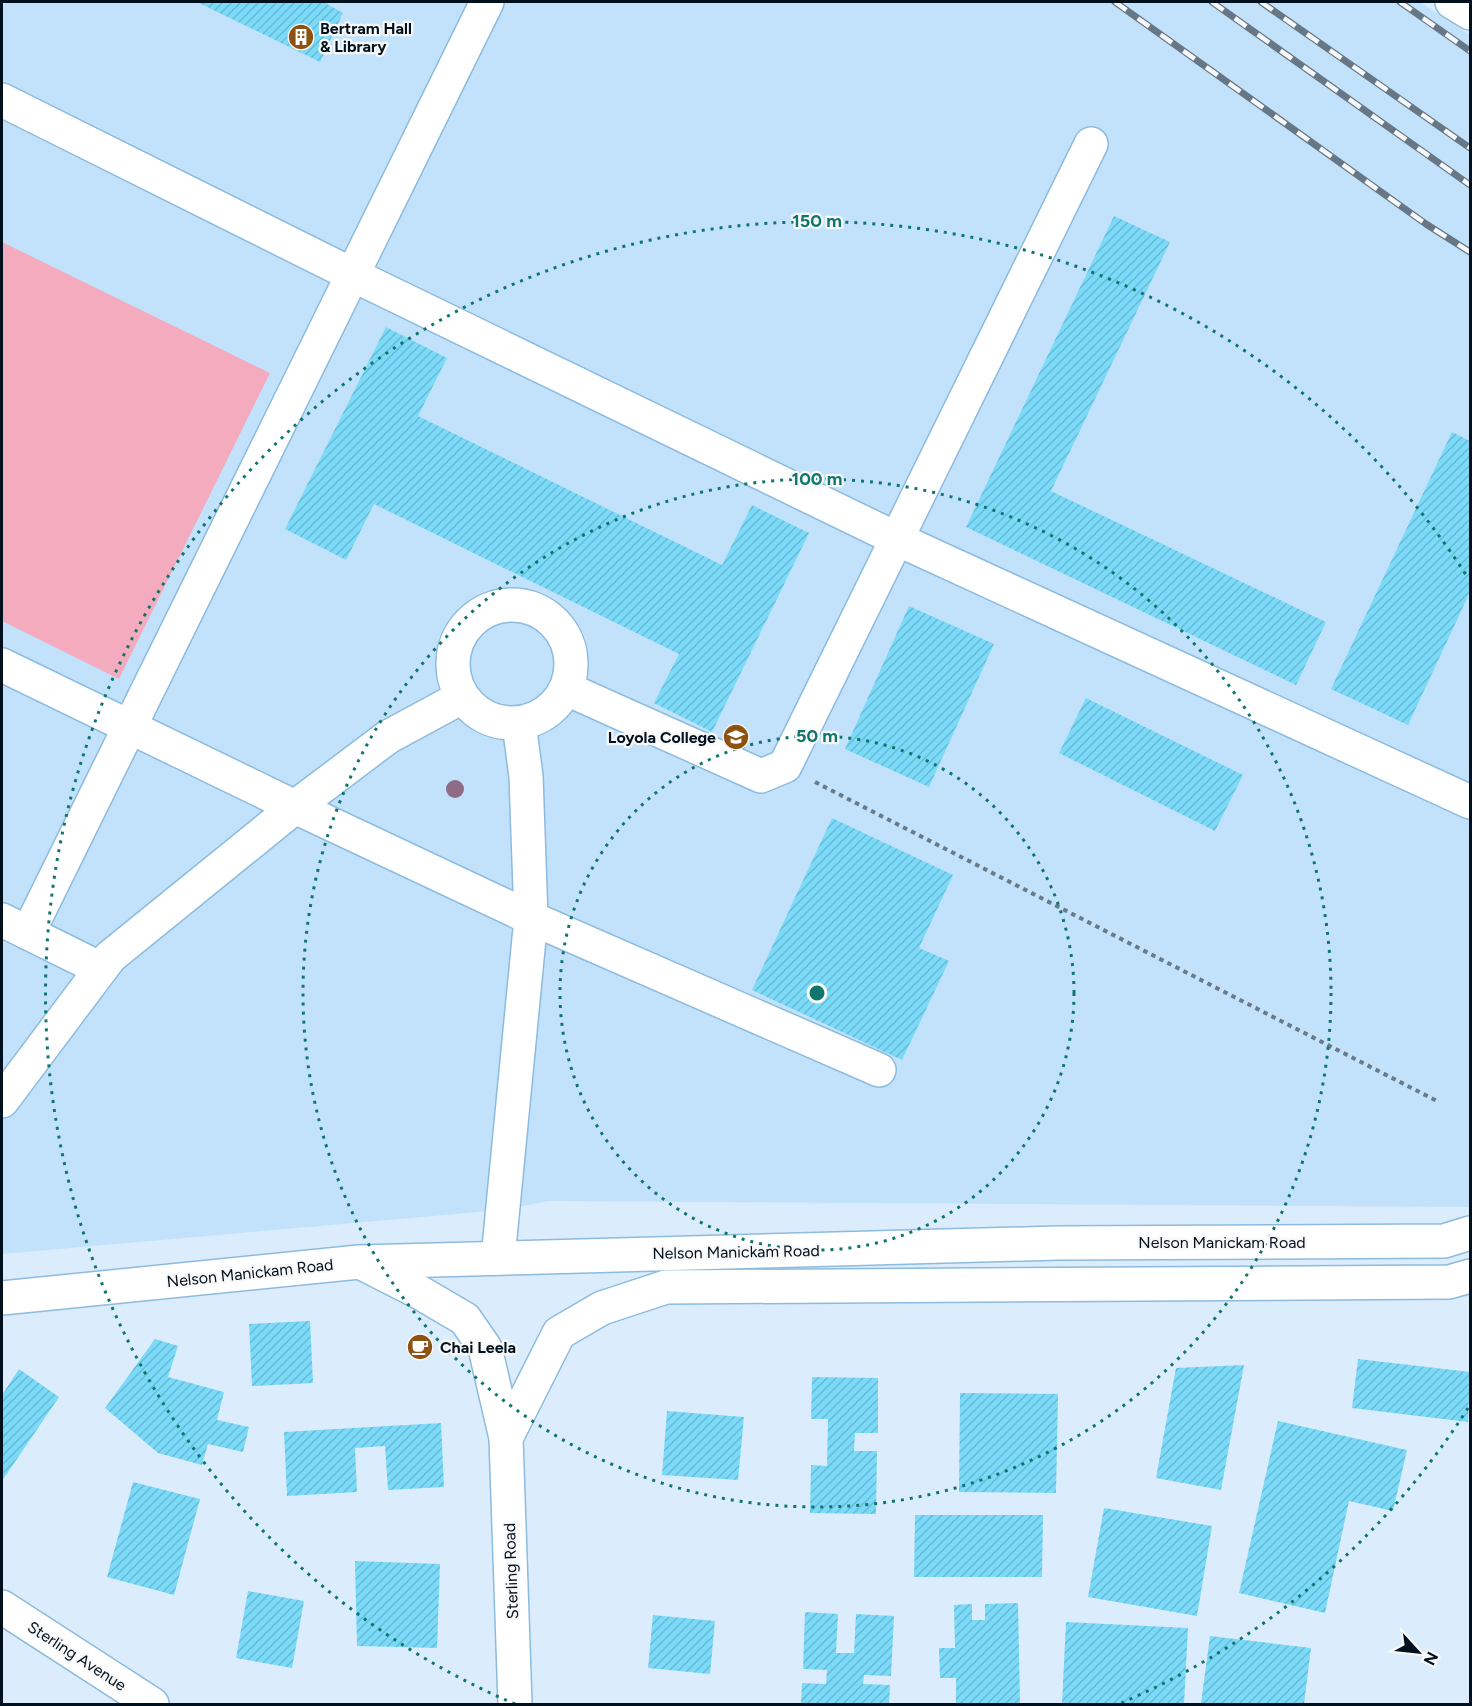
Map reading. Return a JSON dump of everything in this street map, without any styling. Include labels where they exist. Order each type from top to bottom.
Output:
[{"type":"main road","points":[[101,969],[15,926],[129,727],[488,2]]},
{"type":"main road","points":[[1452,2],[1470,13]]},
{"type":"main road","points":[[2,100],[353,275],[897,539],[1470,802]]},
{"type":"main road","points":[[567,689],[761,776],[785,766],[1091,144]]},
{"type":"main road","points":[[517,604],[536,608],[552,618],[564,633],[571,651],[572,670],[567,689],[555,705],[539,717],[519,724],[497,722],[477,712],[462,697],[455,680],[453,661],[457,642],[466,625],[481,613],[498,605],[517,604]]},
{"type":"main road","points":[[2,665],[531,918],[879,1070]]},
{"type":"main road","points":[[2,1101],[110,957],[295,807],[388,737],[462,697]]},
{"type":"main road","points":[[498,1258],[531,918],[526,776],[519,724]]},
{"type":"main road","name":"Nelson Manickam Road","points":[[2,1298],[359,1262],[1058,1243],[1444,1241],[1470,1233]]},
{"type":"main road","name":"Sterling Road","points":[[359,1262],[419,1292],[465,1319],[485,1347],[506,1438],[515,1704]]},
{"type":"main road","name":"Nelson Manickam Road","points":[[506,1438],[559,1333],[602,1308],[666,1287],[1449,1282],[1470,1276]]},
{"type":"main road","name":"Sterling Avenue","points":[[2,1607],[152,1704]]},
{"type":"path","points":[[785,766],[1437,1101]]},
{"type":"shaded area","name":"Loyola College","points":[[2,2],[1420,2],[1470,35],[1470,1207],[549,1201],[502,1210],[2,1254]]},
{"type":"shaded area","points":[[2,242],[270,373],[119,679],[2,621]]},
{"type":"building","name":"Bertram Hall & Library","points":[[197,2],[328,2],[327,4],[343,13],[320,62]]},
{"type":"building","points":[[1114,216],[1170,242],[1051,491],[1326,622],[1296,685],[966,527]]},
{"type":"building","points":[[386,327],[447,358],[418,416],[722,565],[752,505],[809,533],[712,732],[654,703],[679,654],[374,504],[346,560],[285,529]]},
{"type":"building","points":[[1452,432],[1470,441],[1470,592],[1408,725],[1331,689]]},
{"type":"building","points":[[909,606],[994,644],[929,787],[845,749]]},
{"type":"building","points":[[1086,698],[1243,775],[1215,831],[1059,753]]},
{"type":"building","points":[[832,818],[953,875],[919,948],[949,961],[902,1060],[752,990]]},
{"type":"building","points":[[310,1321],[313,1383],[252,1386],[249,1324]]},
{"type":"building","points":[[155,1339],[178,1346],[168,1377],[224,1392],[217,1420],[249,1427],[243,1452],[208,1444],[202,1465],[158,1453],[105,1408]]},
{"type":"building","points":[[1358,1359],[1470,1372],[1468,1422],[1352,1408]]},
{"type":"building","points":[[1244,1365],[1221,1490],[1156,1478],[1176,1368]]},
{"type":"building","points":[[19,1369],[59,1397],[2,1481],[2,1395]]},
{"type":"building","points":[[812,1377],[878,1378],[878,1433],[855,1433],[854,1451],[877,1451],[876,1514],[810,1513],[811,1465],[827,1466],[828,1419],[811,1419]]},
{"type":"building","points":[[960,1393],[1058,1394],[1056,1493],[959,1492]]},
{"type":"building","points":[[667,1411],[744,1417],[738,1480],[662,1475]]},
{"type":"building","points":[[1278,1421],[1407,1450],[1393,1511],[1349,1501],[1325,1613],[1239,1593]]},
{"type":"building","points":[[441,1423],[444,1487],[388,1490],[385,1446],[355,1448],[357,1492],[287,1496],[284,1432]]},
{"type":"building","points":[[133,1482],[200,1499],[174,1595],[107,1577]]},
{"type":"building","points":[[1104,1508],[1212,1526],[1197,1616],[1088,1597]]},
{"type":"building","points":[[915,1515],[1043,1515],[1042,1577],[914,1577]]},
{"type":"building","points":[[355,1561],[440,1564],[437,1648],[357,1646]]},
{"type":"building","points":[[248,1591],[304,1601],[292,1668],[236,1658]]},
{"type":"building","points":[[1018,1603],[1020,1704],[956,1704],[956,1678],[940,1678],[939,1648],[955,1648],[954,1605],[972,1604],[972,1620],[985,1620],[985,1604]]},
{"type":"building","points":[[805,1612],[838,1614],[836,1653],[854,1653],[856,1614],[894,1616],[891,1676],[864,1675],[863,1684],[890,1685],[889,1704],[801,1704],[802,1683],[826,1684],[827,1670],[803,1669]]},
{"type":"building","points":[[653,1615],[715,1621],[710,1674],[648,1668]]},
{"type":"building","points":[[1066,1622],[1188,1628],[1184,1704],[1062,1704]]},
{"type":"building","points":[[1210,1636],[1311,1648],[1304,1704],[1201,1704]]},
{"type":"railway","points":[[1115,2],[1426,224],[1470,252]]},
{"type":"railway","points":[[1212,2],[1470,185]]},
{"type":"railway","points":[[1261,2],[1470,148]]},
{"type":"railway","points":[[1400,2],[1470,51]]},
{"type":"place","name":"Bertram Hall & Library","points":[[301,37]]},
{"type":"place","name":"Loyola College","points":[[736,737]]},
{"type":"place","name":"Chai Leela","points":[[420,1347]]}]
